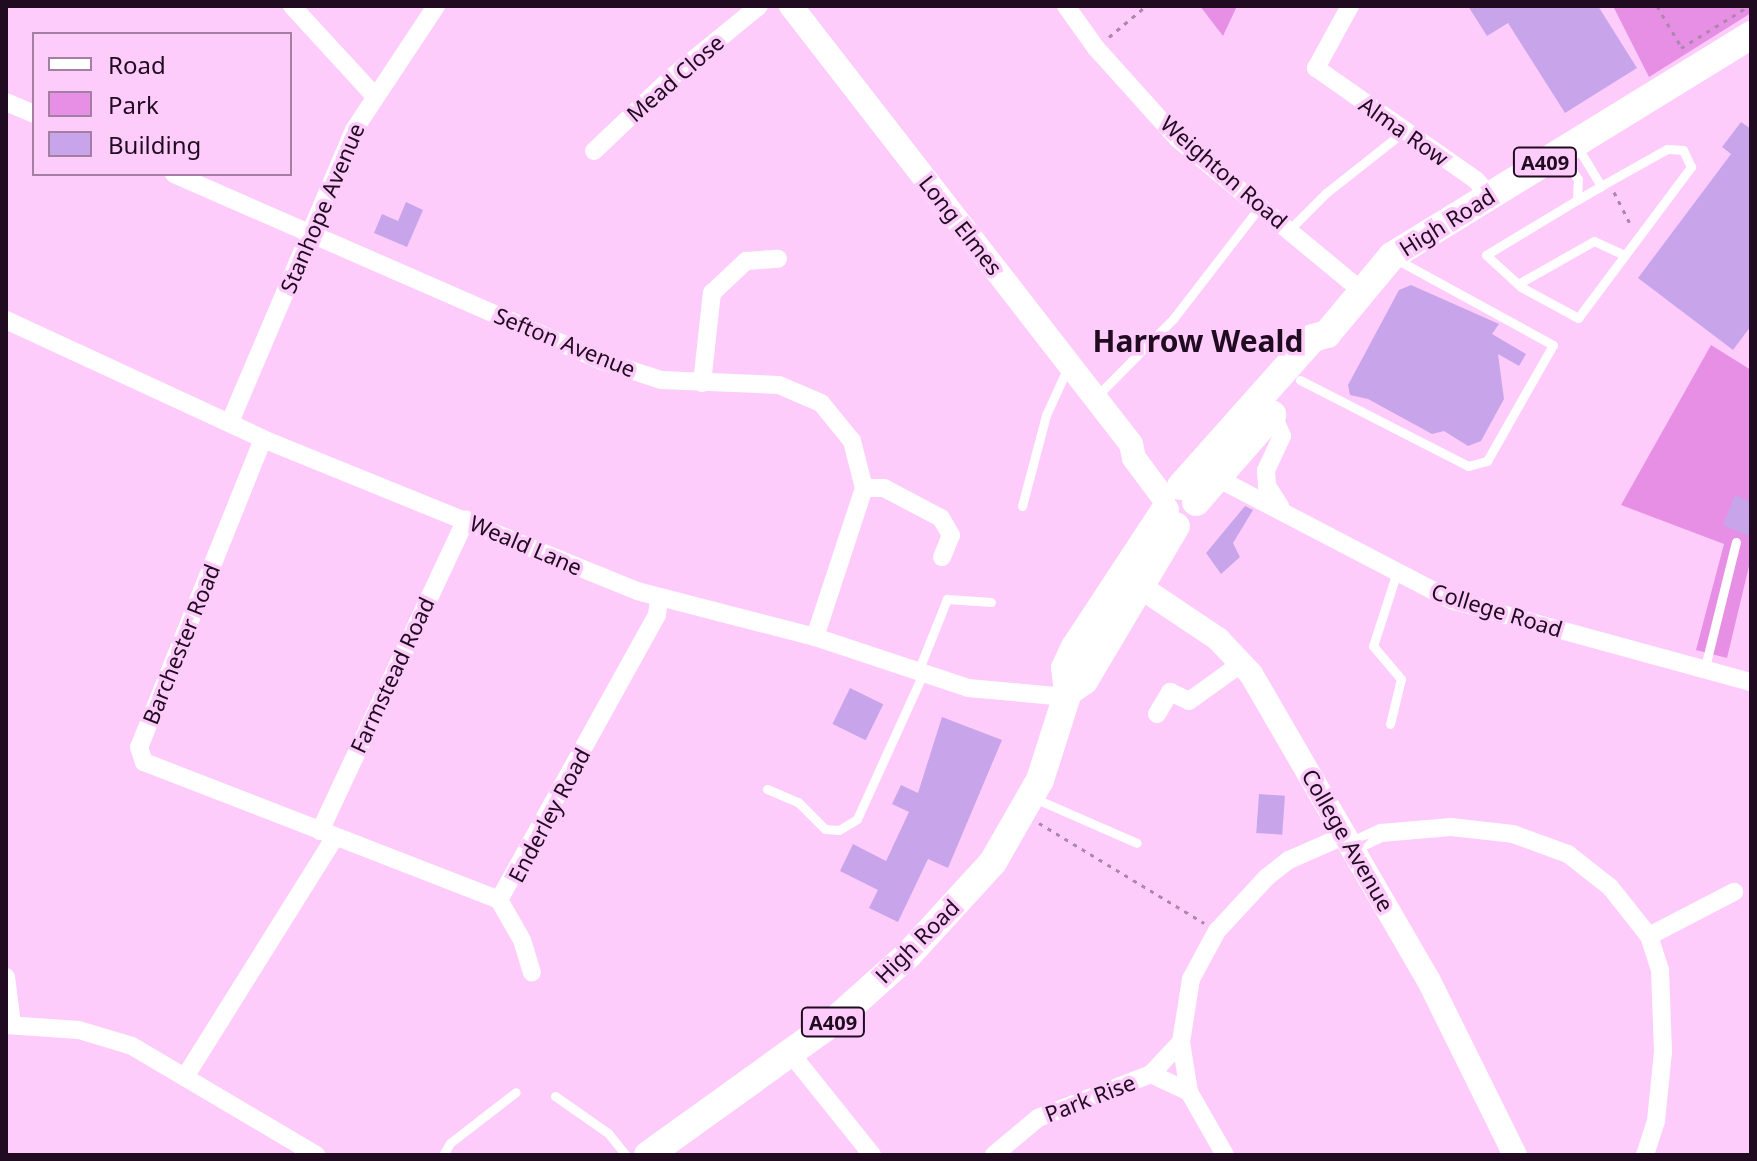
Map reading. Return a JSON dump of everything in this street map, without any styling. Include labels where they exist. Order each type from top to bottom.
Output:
[{"type":"main road","name":"High Road","points":[[1177,500],[1217,478],[1313,338],[1327,334],[1392,256],[1567,148],[1688,58],[1751,35]]},
{"type":"main road","name":"High Road","points":[[648,1155],[792,1055],[909,954],[993,862],[1027,805],[1068,694],[1065,668],[1070,657],[1131,580],[1177,500],[1268,406],[1300,380],[1326,348],[1327,334]]},
{"type":"street","points":[[292,6],[373,94]]},
{"type":"street","name":"Stanhope Avenue","points":[[230,422],[373,94],[436,6]]},
{"type":"street","name":"Mead Close","points":[[594,151],[672,77],[759,6]]},
{"type":"street","name":"Long Elmes","points":[[791,6],[1096,397],[1131,444],[1134,458],[1177,500]]},
{"type":"street","name":"Weighton Road","points":[[1066,6],[1096,48],[1178,139],[1362,291]]},
{"type":"street","name":"Alma Row","points":[[1350,6],[1316,68],[1402,133],[1476,180],[1489,195]]},
{"type":"street","points":[[6,102],[32,113]]},
{"type":"street","name":"Sefton Avenue","points":[[179,176],[603,361],[661,380],[779,385],[821,403],[852,441],[864,488]]},
{"type":"street","points":[[702,383],[712,293],[746,261],[778,259]]},
{"type":"street","name":"Weald Lane","points":[[6,320],[263,439],[659,599],[686,600],[815,637],[920,675],[968,688],[1068,694]]},
{"type":"street","points":[[1268,406],[1282,436],[1266,471],[1267,486],[1280,506]]},
{"type":"street","name":"Barchester Road","points":[[263,439],[139,747],[144,762],[328,834]]},
{"type":"street","name":"College Road","points":[[1217,478],[1280,506],[1396,575],[1451,600],[1751,682]]},
{"type":"street","points":[[815,637],[864,488],[884,488],[941,518],[951,535],[942,557]]},
{"type":"street","name":"Farmstead Road","points":[[185,1077],[328,834],[466,519]]},
{"type":"street","name":"College Avenue","points":[[1131,580],[1218,639],[1242,663],[1350,840],[1428,979],[1515,1155]]},
{"type":"street","name":"Enderley Road","points":[[328,834],[499,900],[657,615],[659,599]]},
{"type":"street","points":[[1157,714],[1170,692],[1189,701],[1242,663]]},
{"type":"street","points":[[1225,1155],[1189,1092],[1181,1042],[1191,979],[1217,931],[1267,877],[1289,860],[1381,833],[1451,827],[1513,834],[1568,854],[1610,887],[1649,936],[1660,970],[1663,1052],[1656,1121],[1645,1155]]},
{"type":"street","points":[[1649,936],[1734,892]]},
{"type":"street","points":[[499,900],[522,940],[532,972]]},
{"type":"street","points":[[6,977],[9,1024],[92,1034],[132,1046],[316,1155]]},
{"type":"street","name":"Park Rise","points":[[994,1155],[1038,1118],[1151,1074],[1181,1042]]},
{"type":"street","points":[[792,1055],[872,1155]]},
{"type":"street","name":"Park Rise","points":[[1151,1074],[1189,1092]]},
{"type":"lane","points":[[1290,229],[1326,193],[1402,133]]},
{"type":"lane","points":[[1567,148],[1601,186]]},
{"type":"lane","points":[[1567,148],[1578,179],[1577,200]]},
{"type":"lane","points":[[1667,149],[1683,150],[1689,158],[1684,178],[1578,318],[1518,284],[1486,255],[1577,200],[1667,149]]},
{"type":"lane","points":[[1096,397],[1173,319],[1261,205]]},
{"type":"lane","points":[[1518,284],[1594,241],[1624,255]]},
{"type":"lane","points":[[1300,380],[1468,466],[1487,461],[1553,345],[1392,256]]},
{"type":"lane","points":[[1022,506],[1046,415],[1070,364]]},
{"type":"lane","points":[[1704,671],[1736,542]]},
{"type":"lane","points":[[1390,724],[1401,679],[1373,646],[1396,575]]},
{"type":"lane","points":[[767,789],[798,802],[825,829],[839,830],[857,819],[920,675],[947,599],[991,602]]},
{"type":"lane","points":[[1027,805],[1137,843]]},
{"type":"lane","points":[[443,1155],[450,1143],[516,1092]]},
{"type":"lane","points":[[555,1096],[608,1133],[626,1155]]},
{"type":"path","points":[[1096,48],[1146,6]]},
{"type":"path","points":[[1657,6],[1688,58],[1749,6]]},
{"type":"path","points":[[1027,805],[1217,931]]},
{"type":"green space","points":[[1200,6],[1237,6],[1223,36]]},
{"type":"green space","points":[[1613,6],[1751,6],[1751,13],[1649,77]]},
{"type":"green space","points":[[1711,345],[1751,370],[1751,558],[1727,658],[1696,650],[1724,544],[1621,505]]},
{"type":"building","points":[[1468,6],[1598,6],[1637,68],[1565,113],[1508,23],[1487,36]]},
{"type":"building","points":[[1741,122],[1751,129],[1751,326],[1733,350],[1638,278],[1731,154],[1722,147]]},
{"type":"building","points":[[406,202],[423,210],[407,247],[374,233],[382,214],[398,221]]},
{"type":"building","points":[[1411,285],[1499,324],[1492,334],[1526,354],[1519,366],[1498,354],[1504,399],[1481,441],[1468,446],[1444,431],[1432,434],[1368,399],[1350,395],[1348,385],[1399,290]]},
{"type":"building","points":[[1735,495],[1751,502],[1751,537],[1723,525]]},
{"type":"building","points":[[1245,506],[1253,510],[1233,543],[1240,557],[1221,574],[1206,553]]},
{"type":"building","points":[[850,688],[883,704],[866,740],[832,724]]},
{"type":"building","points":[[942,717],[1002,740],[948,868],[928,859],[898,922],[869,908],[878,890],[840,871],[853,844],[886,861],[909,812],[892,804],[901,785],[918,793]]},
{"type":"building","points":[[1259,794],[1285,796],[1282,835],[1256,833]]},
{"type":"district","name":"Harrow Weald","points":[[1198,341]]}]
